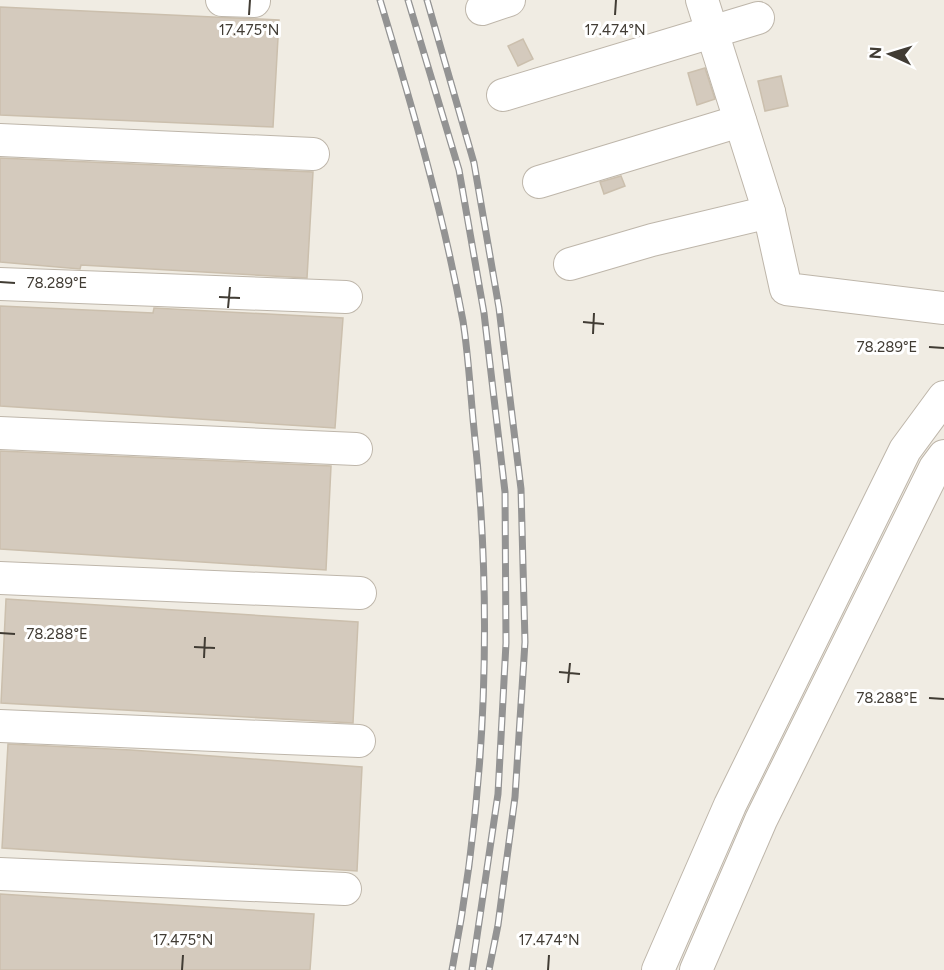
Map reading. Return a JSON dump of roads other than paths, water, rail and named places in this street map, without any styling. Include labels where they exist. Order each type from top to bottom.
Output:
[{"type":"street","points":[[222,0],[254,2]]},
{"type":"street","points":[[702,0],[769,212],[786,289],[944,308]]},
{"type":"street","points":[[503,95],[758,18]]},
{"type":"street","points":[[539,182],[740,121]]},
{"type":"street","points":[[0,140],[313,154]]},
{"type":"street","points":[[570,264],[652,240],[769,212]]},
{"type":"street","points":[[0,284],[346,297]]},
{"type":"street","points":[[658,970],[730,805],[905,450],[944,397]]},
{"type":"street","points":[[0,433],[356,449]]},
{"type":"street","points":[[696,970],[761,820],[935,468],[944,456]]},
{"type":"street","points":[[0,578],[360,593]]},
{"type":"street","points":[[0,726],[358,741]]},
{"type":"street","points":[[0,874],[345,889]]},
{"type":"railway","points":[[380,0],[426,159],[455,280],[466,345],[479,488],[483,557],[483,695],[473,833],[452,970]]},
{"type":"railway","points":[[408,0],[459,170],[484,313],[505,492],[506,643],[498,794],[472,970]]},
{"type":"railway","points":[[427,0],[474,163],[499,308],[521,489],[525,642],[515,797],[498,925],[489,970]]}]
